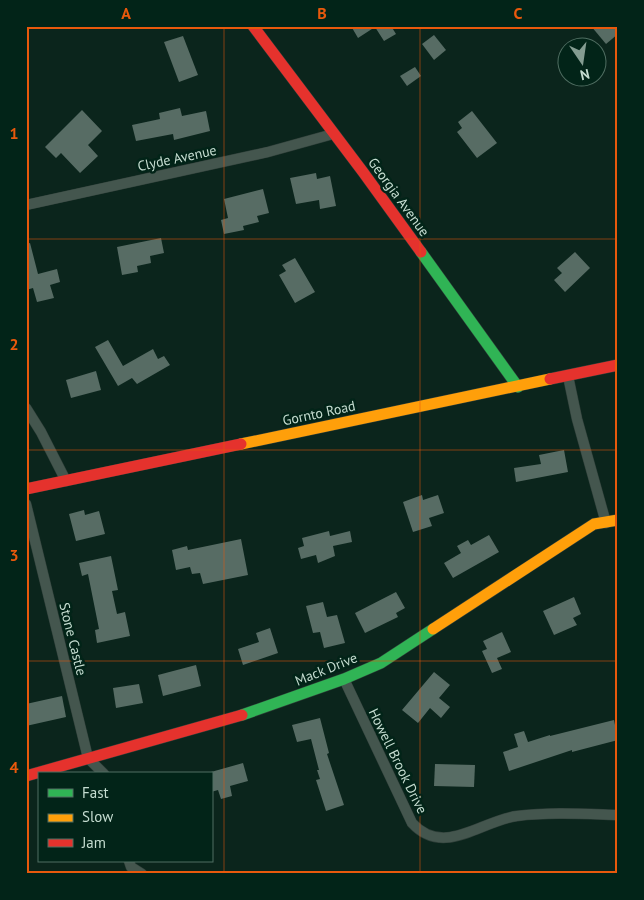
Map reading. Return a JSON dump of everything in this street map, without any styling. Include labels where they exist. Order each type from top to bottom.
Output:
[{"type":"street","name":"Georgia Avenue","points":[[253,26],[477,328],[518,387]]},
{"type":"street","name":"Clyde Avenue","points":[[26,205],[268,152],[333,134]]},
{"type":"street","name":"Gornto Road","points":[[26,489],[618,365]]},
{"type":"street","points":[[568,376],[577,419],[606,523],[618,520]]},
{"type":"street","points":[[26,408],[41,432],[66,481]]},
{"type":"street","name":"Stone Castle","points":[[26,504],[88,758]]},
{"type":"street","name":"Mack Drive","points":[[40,772],[248,713],[344,679],[381,662],[594,524],[606,523]]},
{"type":"street","name":"Howell Brook Drive","points":[[344,679],[412,823],[421,833],[440,838],[461,835],[515,816],[560,814],[618,815]]},
{"type":"street","points":[[88,758],[102,772]]},
{"type":"street","points":[[129,862],[131,867],[142,874]]},
{"type":"building","points":[[351,26],[391,26],[396,34],[384,41],[375,27],[358,38]]},
{"type":"building","points":[[591,26],[618,26],[618,34],[606,44],[606,38],[601,38]]},
{"type":"building","points":[[434,35],[446,50],[434,60],[422,44]]},
{"type":"building","points":[[183,36],[198,75],[179,82],[164,42]]},
{"type":"building","points":[[415,67],[421,76],[407,86],[400,76]]},
{"type":"building","points":[[180,108],[182,116],[206,111],[210,131],[174,140],[173,134],[136,141],[132,125],[160,119],[159,113]]},
{"type":"building","points":[[82,110],[102,131],[88,145],[98,156],[80,173],[61,153],[56,158],[45,147]]},
{"type":"building","points":[[472,111],[497,143],[477,158],[457,132],[462,128],[458,122]]},
{"type":"building","points":[[316,173],[317,179],[330,176],[336,206],[320,209],[319,200],[296,204],[290,178]]},
{"type":"building","points":[[263,189],[269,213],[257,216],[259,222],[243,226],[244,230],[224,234],[221,220],[228,218],[224,199]]},
{"type":"building","points":[[161,238],[164,253],[150,256],[151,263],[137,266],[138,272],[122,275],[117,247]]},
{"type":"building","points":[[30,243],[38,274],[57,269],[60,282],[50,285],[54,298],[37,302],[33,288],[26,290],[26,244]]},
{"type":"building","points":[[575,252],[590,268],[565,292],[554,280],[562,273],[557,268]]},
{"type":"building","points":[[295,258],[315,292],[295,303],[279,275],[286,271],[282,265]]},
{"type":"building","points":[[108,340],[123,366],[153,349],[158,359],[164,356],[170,365],[137,384],[132,378],[118,386],[95,347]]},
{"type":"building","points":[[96,371],[101,390],[71,398],[66,380]]},
{"type":"building","points":[[564,450],[568,472],[516,482],[514,468],[541,464],[539,455]]},
{"type":"building","points":[[422,495],[423,500],[438,495],[444,513],[429,518],[432,526],[413,532],[403,502]]},
{"type":"building","points":[[84,510],[85,515],[99,511],[105,534],[76,541],[69,514]]},
{"type":"building","points":[[329,531],[330,536],[350,531],[352,542],[333,546],[335,556],[318,563],[316,555],[301,559],[298,548],[304,546],[302,538]]},
{"type":"building","points":[[489,535],[499,552],[453,578],[444,563],[461,553],[457,546],[468,540],[471,545]]},
{"type":"building","points":[[241,539],[248,575],[203,584],[200,573],[192,574],[190,567],[176,570],[172,550],[187,546],[188,550]]},
{"type":"building","points":[[111,556],[118,590],[112,591],[117,614],[125,612],[130,636],[97,643],[95,630],[99,629],[88,574],[82,576],[79,563]]},
{"type":"building","points":[[396,592],[405,608],[396,613],[398,617],[365,633],[355,613]]},
{"type":"building","points":[[574,597],[581,614],[573,618],[577,625],[554,635],[543,611]]},
{"type":"building","points":[[323,602],[327,617],[337,615],[345,643],[324,648],[320,632],[313,633],[306,606]]},
{"type":"building","points":[[270,628],[278,653],[243,665],[238,649],[259,642],[256,633]]},
{"type":"building","points":[[502,632],[511,652],[497,658],[502,669],[492,673],[482,651],[487,649],[483,641]]},
{"type":"building","points":[[196,665],[201,686],[163,696],[158,675]]},
{"type":"building","points":[[434,672],[450,685],[439,698],[450,707],[441,718],[430,708],[418,723],[402,710]]},
{"type":"building","points":[[139,684],[143,703],[116,708],[113,688]]},
{"type":"building","points":[[62,696],[66,717],[26,726],[26,704]]},
{"type":"building","points":[[320,718],[329,753],[327,754],[344,805],[326,811],[316,780],[320,779],[317,770],[319,770],[311,739],[297,742],[292,725]]},
{"type":"building","points":[[614,720],[618,740],[572,752],[572,750],[509,771],[503,752],[518,747],[514,734],[524,731],[528,742]]},
{"type":"building","points":[[243,763],[248,781],[230,786],[232,796],[221,799],[218,790],[212,792],[211,772]]},
{"type":"building","points":[[435,764],[475,765],[474,787],[434,786]]},
{"type":"traffic: fast","points":[[421,252],[518,387]]},
{"type":"traffic: fast","points":[[242,715],[344,679],[381,663],[433,629]]},
{"type":"traffic: slow","points":[[241,444],[550,379]]},
{"type":"traffic: slow","points":[[433,629],[594,524],[618,520]]},
{"type":"traffic: jam","points":[[253,26],[421,252]]},
{"type":"traffic: jam","points":[[550,379],[618,365]]},
{"type":"traffic: jam","points":[[26,489],[241,444]]},
{"type":"traffic: jam","points":[[40,772],[242,715]]},
{"type":"traffic: jam","points":[[26,776],[38,773]]}]
